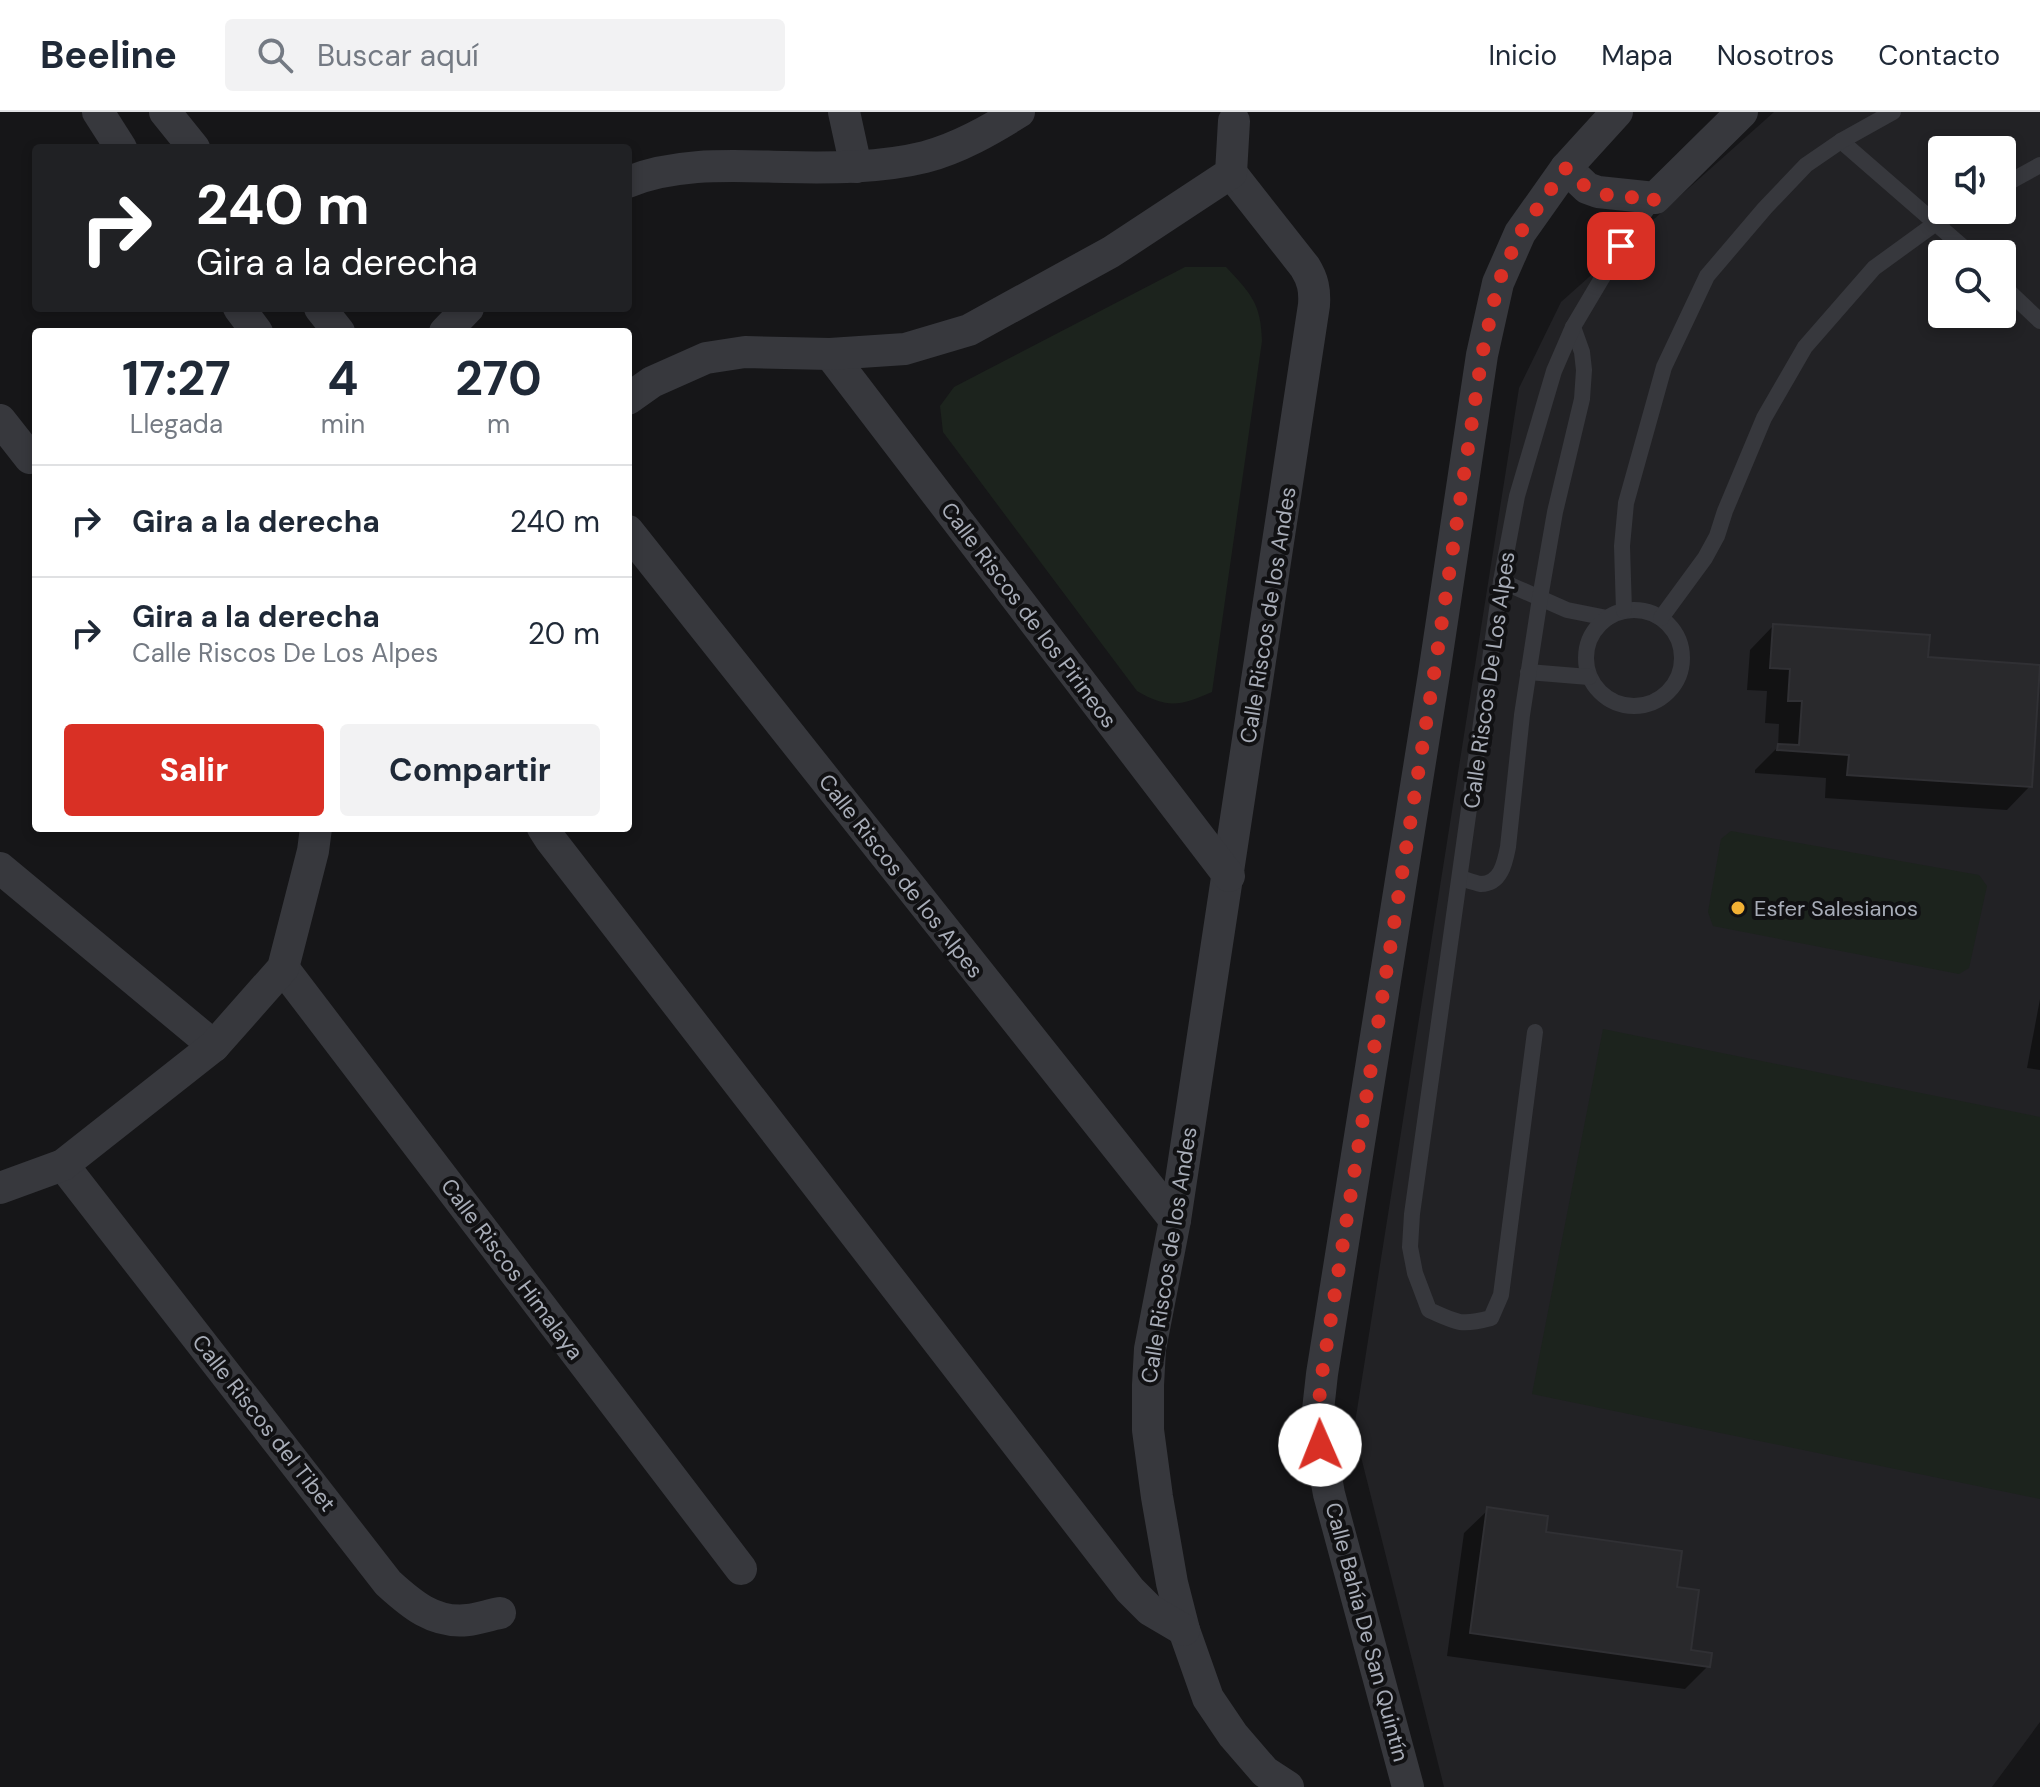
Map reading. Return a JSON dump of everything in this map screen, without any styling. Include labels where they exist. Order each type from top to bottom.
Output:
[{"type":"street","points":[[98,112],[118,144]]},
{"type":"street","points":[[165,112],[191,144]]},
{"type":"street","points":[[844,112],[856,167]]},
{"type":"street","points":[[632,180],[649,174],[695,167],[856,167],[926,156],[982,134],[1019,112]]},
{"type":"street","name":"Calle Riscos De Los Alpes","points":[[1655,198],[1742,112]]},
{"type":"street","points":[[1611,114],[1566,168],[1587,188],[1598,192],[1655,198]]},
{"type":"street","points":[[632,396],[652,382],[706,358],[745,352],[830,354],[905,349],[969,330],[1111,252],[1231,173],[1234,121]]},
{"type":"street","name":"Calle Bahía De San Quintín","points":[[1408,1787],[1329,1494],[1317,1419],[1482,355],[1498,283],[1520,233],[1566,168]]},
{"type":"street","name":"Calle Riscos de los Andes","points":[[1184,1630],[1172,1583],[1148,1430],[1150,1349],[1175,1220],[1229,876],[1315,291],[1305,267],[1231,173]]},
{"type":"street","points":[[323,312],[336,328]]},
{"type":"street","points":[[449,328],[464,312]]},
{"type":"street","name":"Calle Riscos de los Pirineos","points":[[830,354],[1229,876]]},
{"type":"street","points":[[0,420],[30,458]]},
{"type":"street","name":"Calle Riscos de los Alpes","points":[[632,536],[1175,1220]]},
{"type":"street","points":[[0,1188],[63,1165],[214,1046],[283,968],[315,832]]},
{"type":"street","points":[[546,832],[1130,1590],[1150,1610],[1184,1630],[1208,1698],[1233,1735],[1265,1772],[1288,1787]]},
{"type":"street","points":[[0,868],[214,1046]]},
{"type":"street","name":"Calle Riscos Himalaya","points":[[283,968],[741,1569]]},
{"type":"street","name":"Calle Riscos del Tibet","points":[[63,1165],[388,1583],[413,1606],[445,1620],[467,1621],[500,1613]]},
{"type":"lane","points":[[1624,611],[1622,546],[1626,503],[1664,367],[1707,276],[1806,165],[1893,112]]},
{"type":"lane","points":[[1841,141],[1928,216]]},
{"type":"lane","points":[[2016,178],[2040,165]]},
{"type":"lane","name":"Calle Riscos De Los Alpes","points":[[1535,1032],[1501,1295],[1491,1318],[1469,1324],[1459,1322],[1429,1310],[1415,1273],[1410,1247],[1412,1214],[1501,581],[1517,496],[1554,371],[1573,327],[1621,246],[1655,198]]},
{"type":"lane","points":[[1661,618],[1705,558],[1717,536],[1764,418],[1805,347],[1874,268],[1935,224]]},
{"type":"lane","points":[[1937,224],[1955,240]]},
{"type":"lane","points":[[2016,298],[2040,321]]},
{"type":"lane","points":[[1461,878],[1483,884],[1495,879],[1504,866],[1508,847],[1528,672],[1540,598],[1555,512],[1582,399],[1582,352],[1573,327]]},
{"type":"lane","points":[[1501,581],[1567,610],[1607,618]]},
{"type":"lane","points":[[1637,610],[1661,618],[1673,630],[1680,644],[1682,660],[1679,676],[1658,701],[1642,706],[1626,706],[1610,701],[1598,691],[1589,677],[1585,661],[1587,645],[1595,630],[1607,618],[1624,611],[1637,610]]},
{"type":"lane","points":[[1528,672],[1589,677]]},
{"type":"shaded area","name":"Esfer Salesianos","points":[[1774,112],[2040,112],[2040,1722],[1992,1787],[1444,1787],[1354,1429],[1519,388],[1561,302]]},
{"type":"shaded area","points":[[1185,267],[1226,267],[1257,308],[1262,341],[1212,692],[1174,704],[1157,701],[1137,691],[943,432],[940,406],[954,387]]},
{"type":"shaded area","points":[[1731,831],[1979,875],[1987,886],[1969,968],[1959,974],[1713,926],[1708,912],[1721,839]]},
{"type":"shaded area","points":[[1603,1029],[2040,1117],[2040,1499],[1532,1394]]},
{"type":"building","points":[[1773,624],[1930,635],[1928,657],[2040,665],[2032,787],[1847,775],[1849,755],[1777,750],[1778,744],[1799,745],[1802,701],[1788,701],[1790,669],[1770,668]]},
{"type":"building","points":[[1487,1507],[1548,1516],[1546,1532],[1682,1551],[1677,1587],[1699,1590],[1691,1650],[1712,1653],[1710,1667],[1470,1633]]},
{"type":"place","name":"Esfer Salesianos","points":[[1738,908]]},
{"type":"route","points":[[1320,1445],[1317,1419],[1322,1374],[1482,355],[1498,283],[1520,233],[1566,168],[1587,188],[1598,192],[1655,198],[1621,246]]}]
